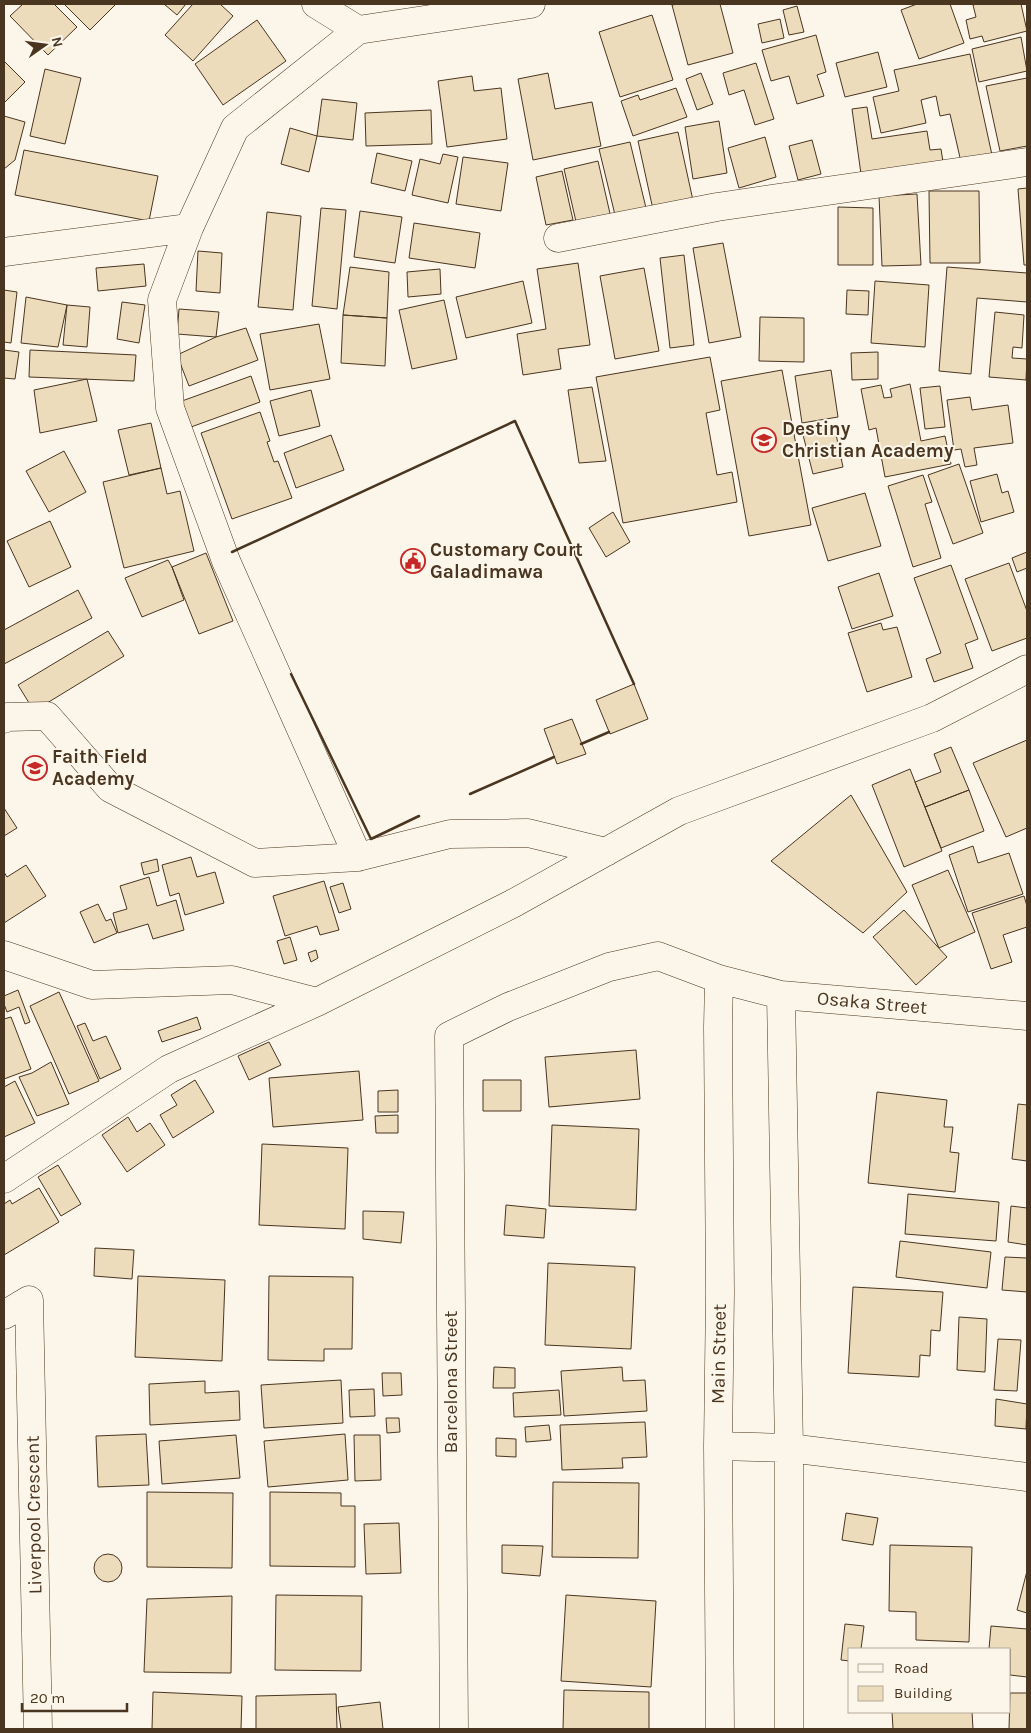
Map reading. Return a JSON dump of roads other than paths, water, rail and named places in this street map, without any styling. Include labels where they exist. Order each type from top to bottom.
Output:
[{"type":"street","points":[[316,4],[358,30]]},
{"type":"street","points":[[358,858],[226,561],[170,408],[162,300],[189,228],[235,128],[358,30],[531,4]]},
{"type":"street","points":[[558,238],[717,207],[1027,162]]},
{"type":"street","points":[[4,252],[189,228]]},
{"type":"street","points":[[4,1179],[169,1069],[317,1002],[512,904],[678,811],[932,718],[1027,669]]},
{"type":"street","points":[[4,719],[7,717],[47,716],[110,788],[255,863],[358,858],[450,834],[528,833],[606,852]]},
{"type":"street","points":[[4,955],[92,985],[232,980],[317,1002]]},
{"type":"street","name":"Osaka Street","points":[[449,1036],[508,1007],[609,967],[658,956],[719,979],[781,995],[1027,1016]]},
{"type":"street","name":"Main Street","points":[[719,979],[720,1293],[718,1446],[720,1729]]},
{"type":"street","points":[[781,995],[789,1448],[790,1729]]},
{"type":"street","name":"Barcelona Street","points":[[449,1036],[454,1729]]},
{"type":"street","name":"Liverpool Crescent","points":[[4,1315],[29,1300],[38,1729]]},
{"type":"street","points":[[718,1446],[789,1448],[1027,1477]]},
{"type":"place","name":"Destiny Christian Academy","points":[[764,440]]},
{"type":"place","name":"Customary Court Galadimawa","points":[[413,561]]},
{"type":"place","name":"Faith Field Academy","points":[[35,768]]}]
